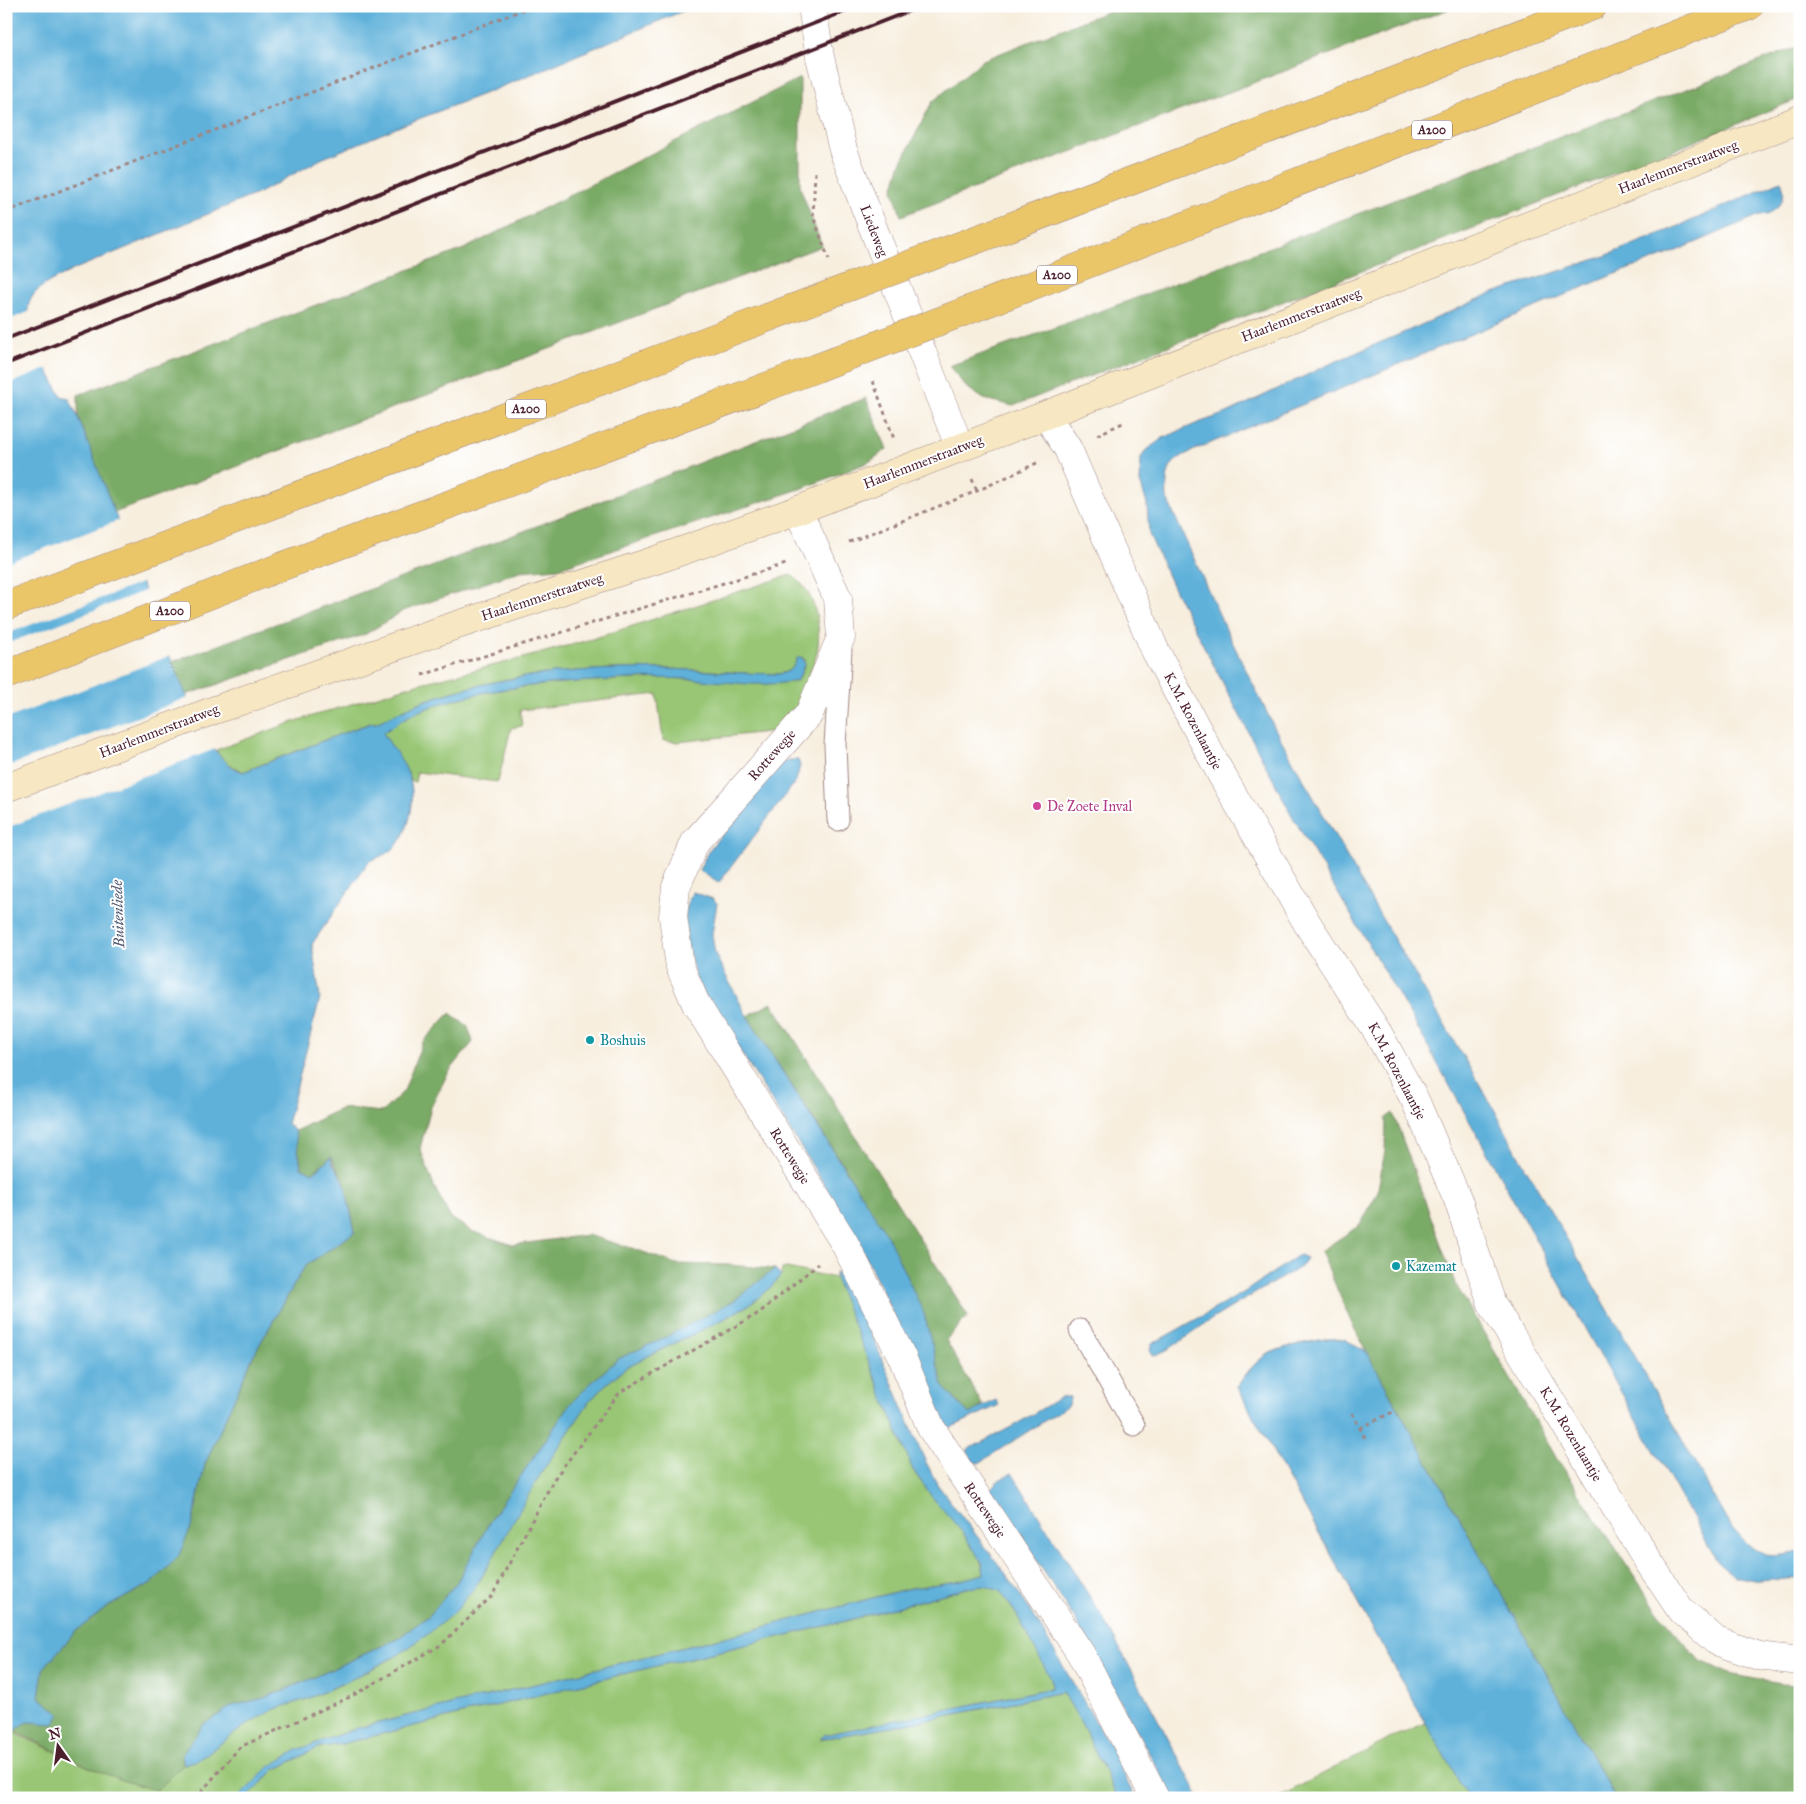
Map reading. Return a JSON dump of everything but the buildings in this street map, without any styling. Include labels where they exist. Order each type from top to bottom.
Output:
[{"type":"highway","name":"A200","points":[[6,606],[1593,6]]},
{"type":"highway","name":"A200","points":[[6,675],[283,566],[1000,298],[1749,6]]},
{"type":"main road","name":"Haarlemmerstraatweg","points":[[6,788],[212,711],[445,629],[656,560],[798,510],[1046,415],[1800,119]]},
{"type":"street","name":"Liedeweg","points":[[812,6],[820,56],[844,150],[960,448]]},
{"type":"street","name":"K.M. Rozenlaantje","points":[[1046,415],[1068,449],[1156,650],[1221,774],[1307,923],[1378,1033],[1415,1100],[1458,1200],[1492,1304],[1648,1562],[1680,1609],[1716,1641],[1760,1656],[1800,1661]]},
{"type":"street","name":"Rottewegje","points":[[798,510],[838,600],[841,637],[809,714],[695,842],[676,886],[673,917],[680,967],[696,1004],[845,1244],[902,1357],[931,1428],[1081,1654],[1156,1798]]},
{"type":"lane","points":[[838,820],[835,745],[841,637]]},
{"type":"lane","points":[[1080,1330],[1134,1426]]},
{"type":"path","points":[[6,212],[532,6]]},
{"type":"path","points":[[457,664],[817,555],[977,491]]},
{"type":"path","points":[[196,1798],[240,1747],[350,1697],[441,1645],[492,1596],[554,1479],[620,1392],[759,1313],[808,1271],[845,1244]]},
{"type":"path","points":[[1360,1428],[1395,1411]]},
{"type":"path","points":[[1352,1413],[1366,1440]]},
{"type":"green space","points":[[1121,6],[1457,6],[901,216],[893,190],[901,163],[932,102],[983,60]]},
{"type":"green space","points":[[1800,46],[1800,98],[1665,154],[1013,406],[984,399],[966,387],[949,366],[1128,301]]},
{"type":"green space","points":[[800,78],[800,187],[822,246],[114,513],[78,417],[78,395],[464,249]]},
{"type":"green space","points":[[866,398],[887,449],[869,462],[806,487],[559,568],[520,571],[403,611],[366,634],[186,695],[172,662],[439,564]]},
{"type":"green space","points":[[790,575],[798,580],[810,596],[817,616],[819,637],[802,705],[785,730],[678,742],[663,740],[657,694],[520,710],[522,726],[511,728],[498,782],[417,772],[415,782],[411,781],[406,769],[383,733],[407,717],[422,710],[459,698],[498,690],[575,682],[646,679],[689,679],[753,683],[792,682],[798,680],[805,664],[804,659],[796,660],[793,668],[779,674],[669,669],[611,669],[553,673],[495,682],[431,698],[376,723],[351,730],[243,772],[225,762],[216,750],[299,720],[417,684],[592,639]]},
{"type":"green space","points":[[772,1003],[968,1316],[946,1340],[983,1406],[969,1414],[943,1387],[924,1314],[845,1168],[747,1016]]},
{"type":"green space","points":[[450,1013],[468,1027],[473,1042],[448,1073],[431,1107],[420,1148],[434,1186],[450,1217],[471,1231],[513,1245],[587,1235],[635,1249],[676,1264],[729,1265],[775,1269],[735,1300],[668,1336],[618,1359],[571,1403],[493,1516],[457,1582],[430,1615],[397,1639],[311,1679],[264,1698],[232,1706],[182,1755],[184,1764],[157,1790],[102,1772],[14,1731],[27,1722],[59,1714],[39,1697],[43,1669],[76,1631],[109,1606],[153,1582],[192,1525],[205,1464],[254,1354],[305,1266],[355,1232],[344,1181],[331,1157],[312,1173],[301,1167],[295,1131],[342,1108],[382,1112],[404,1091],[422,1043]]},
{"type":"green space","points":[[1393,1113],[1455,1283],[1561,1466],[1661,1616],[1700,1661],[1730,1674],[1780,1684],[1800,1685],[1800,1798],[1615,1798],[1366,1351],[1351,1322],[1321,1251],[1360,1225],[1377,1194],[1385,1151],[1386,1118]]},
{"type":"green space","points":[[787,1268],[835,1278],[913,1470],[931,1496],[971,1543],[977,1553],[984,1574],[957,1581],[906,1589],[753,1630],[358,1728],[297,1751],[238,1798],[6,1798],[6,1729],[91,1768],[157,1790],[184,1764],[198,1760],[249,1723],[275,1709],[307,1699],[348,1681],[398,1655],[498,1547],[541,1473],[589,1402],[605,1385],[628,1366],[722,1320],[752,1303],[781,1275],[782,1269]]},
{"type":"green space","points":[[1325,1339],[1344,1339],[1366,1351],[1535,1798],[1277,1798],[1397,1735],[1426,1723],[1237,1387],[1245,1375],[1268,1354],[1292,1346]]},
{"type":"green space","points":[[985,1586],[1000,1591],[1017,1615],[1052,1679],[1052,1688],[824,1735],[821,1739],[897,1726],[1063,1692],[1083,1726],[1118,1798],[247,1798],[274,1770],[320,1747],[337,1745],[842,1622],[966,1588]]},
{"type":"water","name":"Buitenliede","points":[[6,6],[695,6],[321,159],[259,193],[75,269],[52,280],[33,296],[28,312],[46,367],[61,396],[69,398],[78,417],[172,662],[207,743],[227,762],[243,772],[351,730],[376,723],[431,698],[467,688],[524,677],[611,669],[779,674],[791,669],[797,658],[802,657],[805,663],[798,680],[785,683],[743,684],[688,679],[646,679],[575,682],[497,690],[459,698],[422,710],[407,717],[383,733],[408,774],[412,788],[411,814],[405,832],[396,846],[387,853],[369,861],[312,944],[320,998],[287,1124],[295,1131],[301,1167],[313,1173],[331,1157],[332,1162],[344,1181],[355,1232],[305,1266],[254,1354],[205,1464],[192,1525],[178,1557],[153,1582],[109,1606],[76,1631],[43,1669],[39,1697],[60,1714],[54,1724],[27,1722],[14,1731],[6,1729]]},
{"type":"water","points":[[1781,181],[1784,193],[1783,199],[1772,212],[1760,215],[1667,255],[1610,276],[1186,454],[1173,463],[1168,476],[1167,486],[1167,499],[1223,623],[1274,727],[1374,905],[1494,1109],[1521,1160],[1732,1528],[1748,1545],[1761,1554],[1776,1556],[1800,1552],[1800,1578],[1759,1581],[1734,1576],[1719,1564],[1412,1018],[1291,814],[1172,585],[1149,534],[1147,504],[1140,482],[1141,458],[1145,451],[1163,438],[1227,413],[1332,363],[1490,294],[1605,256],[1684,224]]},
{"type":"water","points":[[789,760],[798,760],[800,766],[796,781],[721,880],[718,883],[699,870],[709,850],[778,764]]},
{"type":"water","points":[[693,892],[713,899],[717,903],[712,934],[715,954],[723,970],[747,1016],[887,1235],[924,1314],[943,1387],[969,1414],[996,1400],[999,1405],[950,1428],[944,1422],[854,1232],[697,982],[688,949],[685,924],[688,902]]},
{"type":"water","points":[[1299,1255],[1306,1258],[1303,1265],[1209,1321],[1173,1346],[1153,1355],[1150,1350],[1152,1344],[1243,1293]]},
{"type":"water","points":[[775,1269],[781,1275],[772,1286],[752,1303],[722,1320],[628,1366],[605,1385],[589,1402],[541,1473],[480,1580],[457,1610],[398,1655],[348,1681],[307,1699],[275,1709],[249,1723],[198,1760],[184,1764],[182,1755],[203,1725],[232,1706],[264,1698],[311,1679],[397,1639],[430,1615],[457,1582],[493,1516],[571,1403],[618,1359],[668,1336],[735,1300]]},
{"type":"water","points":[[835,1272],[842,1274],[861,1309],[923,1456],[937,1484],[1006,1574],[1032,1613],[1111,1748],[1135,1798],[1118,1798],[1083,1726],[1063,1692],[897,1726],[820,1739],[824,1735],[1052,1688],[1051,1679],[1017,1615],[1000,1591],[985,1586],[966,1588],[842,1622],[337,1745],[320,1747],[274,1770],[247,1798],[238,1798],[269,1767],[297,1750],[358,1728],[753,1630],[906,1589],[957,1581],[984,1574],[982,1562],[963,1533],[932,1497],[913,1470],[844,1301],[835,1278]]},
{"type":"water","points":[[1325,1339],[1344,1339],[1366,1351],[1615,1798],[1468,1798],[1237,1387],[1245,1375],[1268,1354],[1292,1346]]},
{"type":"water","points":[[1061,1397],[1070,1397],[1069,1405],[979,1463],[973,1462],[967,1450],[1015,1425]]},
{"type":"water","points":[[1012,1473],[1105,1621],[1200,1798],[1174,1798],[1074,1618],[990,1489],[999,1480]]},
{"type":"pier","points":[[31,311],[49,368],[6,385],[6,321]]},
{"type":"pier","points":[[120,520],[144,582],[6,634],[6,563]]},
{"type":"pier","points":[[147,590],[172,655],[6,719],[6,644]]},
{"type":"pier","points":[[190,697],[209,741],[218,748],[6,828],[6,767]]},
{"type":"railway","points":[[6,339],[859,6]]},
{"type":"railway","points":[[6,364],[922,6]]},
{"type":"place","name":"De Zoete Inval","points":[[1037,806]]},
{"type":"place","name":"Boshuis","points":[[590,1040]]},
{"type":"place","name":"Kazemat","points":[[1396,1266]]}]
